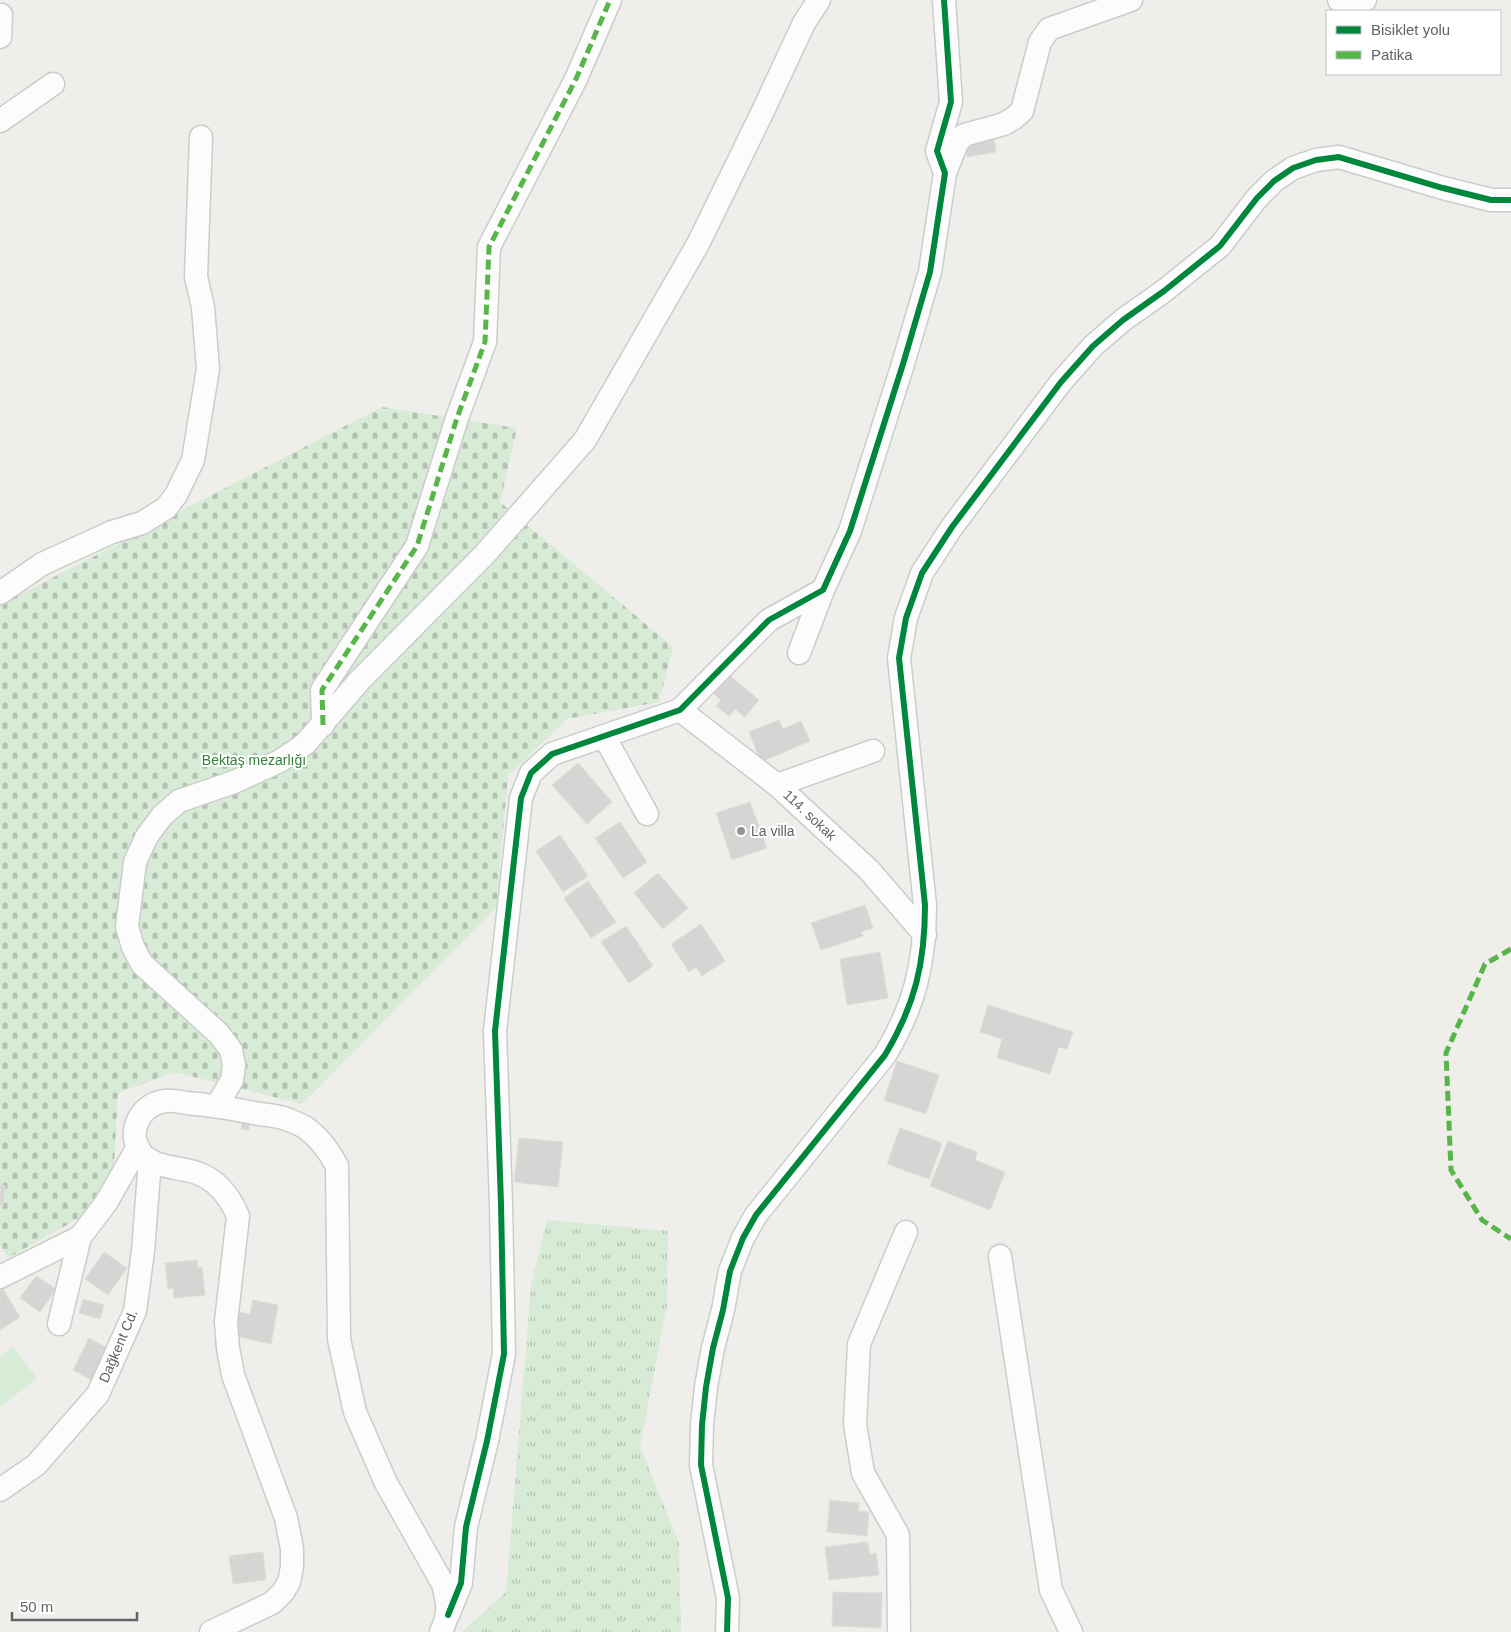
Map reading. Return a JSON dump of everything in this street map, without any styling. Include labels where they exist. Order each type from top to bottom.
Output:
[{"type":"street","points":[[323,725],[322,690],[417,546],[457,418],[485,342],[489,247],[576,79],[610,0]]},
{"type":"street","points":[[444,1624],[448,1600],[443,1584],[386,1483],[355,1412],[350,1394],[339,1339],[337,1166],[319,1139],[305,1128],[287,1119],[217,1106],[232,1080],[234,1065],[231,1050],[219,1034],[142,964],[132,947],[128,927],[135,862],[147,836],[162,816],[179,801],[234,782],[280,761],[305,744],[360,680],[485,554],[585,440],[698,244],[804,23],[819,0]]},
{"type":"street","points":[[944,0],[951,102],[937,151],[945,173]]},
{"type":"street","points":[[799,653],[850,531],[903,364],[930,272],[945,173],[957,143],[964,135],[1004,124],[1022,111],[1040,42],[1049,29],[1131,0]]},
{"type":"street","points":[[1339,0],[1348,2],[1365,0]]},
{"type":"street","points":[[0,120],[53,84]]},
{"type":"street","points":[[0,593],[42,564],[112,532],[142,523],[166,508],[176,495],[193,460],[208,369],[203,307],[196,277],[202,137]]},
{"type":"street","points":[[727,1632],[728,1598],[701,1465],[702,1425],[706,1387],[730,1272],[743,1238],[756,1215],[885,1055],[910,1007],[919,974],[925,935],[925,905],[899,658],[906,618],[922,573],[952,527],[1061,382],[1093,346],[1123,320],[1164,291],[1220,246],[1257,198],[1274,181],[1292,168],[1316,160],[1339,157],[1491,200],[1511,200]]},
{"type":"street","points":[[444,1624],[461,1583],[466,1526],[487,1441],[504,1354],[495,1031],[522,798],[531,773],[552,754],[680,710],[769,620],[824,590]]},
{"type":"street","name":"114. sokak","points":[[680,710],[777,785],[869,870],[925,935]]},
{"type":"street","points":[[604,736],[647,814]]},
{"type":"street","points":[[777,785],[873,751]]},
{"type":"street","name":"Dağkent Cd.","points":[[0,1490],[36,1465],[98,1394],[135,1311],[143,1251],[144,1154],[135,1136],[135,1127],[140,1117],[146,1109],[166,1100],[217,1106]]},
{"type":"street","points":[[60,1324],[80,1237],[144,1154],[160,1165],[198,1174],[211,1180],[233,1204],[238,1216],[226,1322],[228,1348],[233,1375],[286,1518],[292,1550],[292,1567],[289,1582],[283,1592],[272,1603],[211,1632]]},
{"type":"street","points":[[899,1632],[898,1535],[863,1473],[855,1424],[859,1344],[906,1232]]},
{"type":"street","points":[[0,1277],[80,1237]]},
{"type":"street","points":[[1000,1256],[1051,1590],[1071,1632]]},
{"type":"green space","name":"Bektaş mezarlığı","points":[[382,407],[517,428],[500,502],[673,647],[659,702],[567,719],[508,776],[496,908],[302,1104],[174,1072],[118,1093],[114,1166],[83,1216],[8,1258],[0,1245],[0,605]]},
{"type":"green space","points":[[547,1220],[668,1231],[667,1305],[640,1447],[679,1543],[681,1632],[462,1632],[506,1592],[531,1286]]},
{"type":"green space","points":[[13,1347],[37,1378],[0,1407],[0,1357]]},
{"type":"building","points":[[994,137],[996,152],[967,157],[965,142]]},
{"type":"building","points":[[729,675],[759,700],[745,717],[735,709],[729,716],[716,706],[721,700],[714,694]]},
{"type":"building","points":[[779,720],[783,729],[801,721],[810,741],[761,762],[749,732]]},
{"type":"building","points":[[578,763],[612,802],[587,824],[552,785]]},
{"type":"building","name":"La villa","points":[[750,802],[767,848],[732,860],[716,813]]},
{"type":"building","points":[[620,822],[647,862],[623,878],[595,838]]},
{"type":"building","points":[[560,835],[588,876],[563,892],[536,851]]},
{"type":"building","points":[[658,873],[688,908],[663,929],[634,893]]},
{"type":"building","points":[[588,881],[616,922],[591,938],[564,898]]},
{"type":"building","points":[[865,905],[873,928],[861,932],[863,936],[821,950],[811,923]]},
{"type":"building","points":[[701,924],[725,961],[702,976],[696,967],[689,972],[671,944]]},
{"type":"building","points":[[626,926],[653,966],[629,983],[601,942]]},
{"type":"building","points":[[880,952],[888,998],[847,1005],[840,959]]},
{"type":"building","points":[[988,1005],[1073,1032],[1067,1049],[1059,1047],[1050,1074],[997,1058],[1002,1039],[980,1032]]},
{"type":"building","points":[[897,1061],[939,1075],[926,1114],[884,1100]]},
{"type":"building","points":[[242,1121],[249,1122],[249,1130],[241,1129]]},
{"type":"building","points":[[900,1128],[942,1143],[929,1179],[887,1164]]},
{"type":"building","points":[[519,1138],[563,1142],[558,1187],[514,1182]]},
{"type":"building","points":[[948,1141],[977,1152],[975,1160],[1005,1172],[990,1210],[930,1186]]},
{"type":"building","points":[[0,1185],[5,1186],[3,1206],[0,1205]]},
{"type":"building","points":[[104,1252],[127,1268],[108,1295],[85,1279]]},
{"type":"building","points":[[197,1260],[198,1268],[202,1267],[205,1295],[174,1298],[173,1288],[168,1289],[165,1263]]},
{"type":"building","points":[[36,1276],[56,1289],[40,1312],[20,1298]]},
{"type":"building","points":[[3,1289],[20,1317],[0,1330],[0,1291]]},
{"type":"building","points":[[83,1299],[104,1305],[100,1319],[79,1313]]},
{"type":"building","points":[[253,1300],[278,1305],[271,1344],[231,1335],[236,1312],[250,1314]]},
{"type":"building","points":[[89,1338],[111,1350],[95,1382],[73,1370]]},
{"type":"building","points":[[830,1500],[859,1503],[858,1511],[869,1512],[867,1536],[827,1532]]},
{"type":"building","points":[[868,1542],[870,1554],[876,1553],[879,1575],[829,1580],[825,1547]]},
{"type":"building","points":[[263,1552],[266,1580],[233,1584],[229,1556]]},
{"type":"building","points":[[833,1592],[882,1593],[881,1628],[832,1626]]},
{"type":"marked path","points":[[323,725],[322,690],[417,546],[457,418],[485,342],[489,247],[576,79],[610,0]]},
{"type":"marked path","points":[[1511,949],[1485,964],[1446,1053],[1451,1170],[1482,1220],[1511,1239]]},
{"type":"cycle path","points":[[448,1615],[461,1583],[466,1527],[487,1441],[504,1354],[495,1031],[521,798],[531,773],[552,754],[680,710],[769,620],[823,590],[850,531],[930,272],[945,173],[937,151],[951,102],[944,0]]},
{"type":"cycle path","points":[[727,1632],[728,1598],[701,1465],[702,1425],[706,1387],[730,1271],[743,1238],[756,1215],[885,1055],[904,1019],[911,1001],[920,965],[925,926],[925,905],[899,658],[906,618],[922,573],[952,527],[1061,382],[1093,346],[1123,320],[1164,291],[1220,246],[1257,198],[1274,181],[1293,168],[1316,160],[1339,157],[1443,188],[1491,200],[1511,200]]},
{"type":"place","name":"La villa","points":[[741,831]]}]
